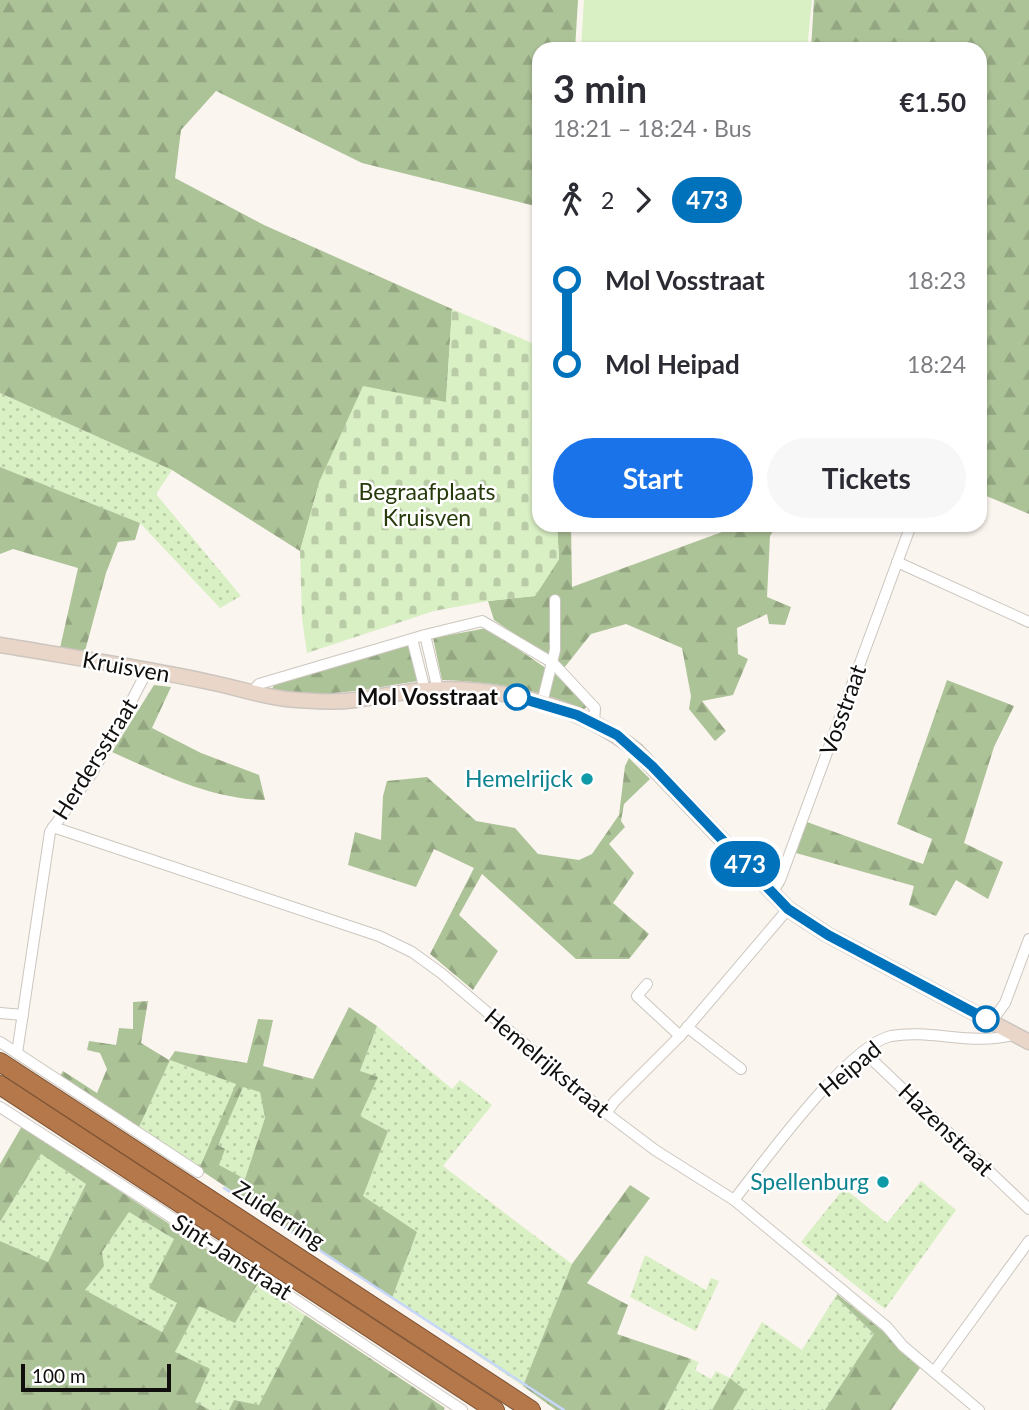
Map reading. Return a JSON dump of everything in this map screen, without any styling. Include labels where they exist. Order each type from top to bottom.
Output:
[{"type":"highway","name":"Zuiderring","points":[[0,1062],[531,1410]]},
{"type":"highway","name":"Zuiderring","points":[[0,1085],[495,1410]]},
{"type":"street","name":"Vosstraat","points":[[772,893],[780,880],[908,532]]},
{"type":"street","points":[[897,562],[1029,622]]},
{"type":"street","points":[[542,703],[553,663],[555,600]]},
{"type":"street","points":[[250,693],[260,684],[482,621],[553,663],[595,708],[594,723]]},
{"type":"street","points":[[425,635],[432,690]]},
{"type":"street","points":[[412,639],[432,690]]},
{"type":"street","name":"Kruisven","points":[[0,645],[211,682],[250,693],[321,701],[353,701],[432,690],[484,692],[542,703],[594,723],[617,735],[637,751],[788,909],[828,935],[1029,1042]]},
{"type":"street","name":"Herdersstraat","points":[[17,1053],[53,827],[104,752],[147,671]]},
{"type":"street","name":"Hemelrijkstraat","points":[[53,827],[379,936],[412,952],[441,972],[607,1113],[655,1150],[734,1200],[887,1326],[903,1346],[979,1410]]},
{"type":"street","points":[[607,1113],[615,1101],[680,1036],[788,909]]},
{"type":"street","points":[[991,1022],[1005,1003],[1029,939]]},
{"type":"street","points":[[647,984],[637,996],[680,1036]]},
{"type":"street","points":[[0,1013],[23,1015]]},
{"type":"street","points":[[687,1027],[741,1069]]},
{"type":"street","name":"Heipad","points":[[734,1200],[828,1083],[864,1052],[888,1037],[908,1034],[977,1040],[1013,1035]]},
{"type":"street","points":[[0,1042],[198,1172]]},
{"type":"street","name":"Hazenstraat","points":[[864,1052],[1029,1209]]},
{"type":"street","name":"Sint-Janstraat","points":[[0,1107],[462,1410]]},
{"type":"street","points":[[934,1372],[1029,1241]]},
{"type":"green space","points":[[0,0],[578,0],[575,42],[532,42],[532,205],[362,163],[216,91],[181,130],[175,178],[264,225],[452,309],[446,402],[320,480],[300,551],[172,470],[0,393]]},
{"type":"green space","points":[[584,0],[812,0],[808,42],[581,42]]},
{"type":"green space","points":[[814,0],[1029,0],[1029,514],[987,496],[987,42],[811,42]]},
{"type":"green space","name":"Begraafplaats Kruisven","points":[[452,309],[532,343],[532,532],[557,532],[559,559],[535,596],[434,611],[307,653],[302,618],[300,551],[320,480],[363,386],[446,402]]},
{"type":"green space","points":[[0,393],[172,470],[156,494],[241,596],[220,608],[140,523],[0,467]]},
{"type":"green space","points":[[0,467],[140,523],[135,540],[118,542],[106,573],[85,651],[60,648],[78,568],[13,549],[0,554]]},
{"type":"green space","points":[[557,532],[571,532],[572,587],[722,532],[773,532],[770,536],[767,597],[791,607],[785,625],[769,624],[767,614],[737,628],[738,654],[748,659],[733,695],[702,701],[726,731],[715,741],[689,709],[691,696],[682,648],[626,624],[591,634],[564,668],[494,620],[488,601],[535,596],[559,559]]},
{"type":"green space","points":[[487,628],[556,675],[584,702],[586,708],[580,710],[548,696],[513,687],[442,680],[433,638]]},
{"type":"green space","points":[[408,645],[418,681],[326,694],[272,689],[275,683]]},
{"type":"green space","points":[[947,680],[1014,706],[994,747],[964,843],[1003,862],[988,899],[956,880],[936,916],[909,905],[914,886],[796,853],[807,822],[923,864],[932,839],[897,824]]},
{"type":"green space","points":[[154,685],[171,687],[152,728],[201,753],[259,775],[265,800],[245,799],[206,790],[168,777],[112,752]]},
{"type":"green space","points":[[629,758],[650,779],[624,804],[621,821],[625,827],[609,844],[634,873],[613,903],[649,934],[629,959],[576,959],[482,874],[459,915],[498,951],[473,990],[430,954],[474,868],[434,849],[416,887],[348,865],[355,832],[381,840],[383,796],[387,781],[427,777],[476,821],[515,828],[538,854],[579,860],[592,854],[619,815],[625,766]]},
{"type":"green space","points":[[148,1001],[141,1043],[169,1060],[175,1051],[247,1063],[258,1019],[273,1020],[263,1066],[313,1079],[349,1007],[377,1026],[360,1071],[378,1077],[360,1116],[388,1131],[363,1196],[417,1232],[392,1298],[199,1169],[236,1084],[170,1060],[139,1127],[60,1076],[63,1071],[97,1093],[107,1069],[100,1053],[87,1050],[89,1041],[116,1045],[119,1028],[133,1029],[133,1002]],"holes":[[[243,1087],[260,1092],[265,1118],[245,1179],[219,1165],[225,1149],[218,1145]]]},
{"type":"green space","points":[[377,1026],[452,1089],[460,1080],[492,1105],[443,1166],[572,1264],[523,1386],[392,1298],[417,1232],[362,1196],[388,1131],[360,1116],[360,1071]]},
{"type":"green space","points":[[170,1060],[237,1084],[199,1169],[139,1127]]},
{"type":"green space","points":[[243,1086],[260,1092],[265,1118],[245,1180],[219,1165],[218,1145]]},
{"type":"green space","points":[[22,1126],[258,1283],[235,1323],[199,1306],[175,1352],[210,1369],[195,1402],[210,1410],[0,1410],[0,1241],[48,1262],[86,1184],[41,1154],[0,1222],[0,1164]],"holes":[[[129,1212],[174,1239],[149,1288],[177,1303],[162,1332],[85,1290],[104,1266],[102,1252]]]},
{"type":"green space","points":[[41,1154],[86,1184],[48,1262],[0,1241],[0,1222]]},
{"type":"green space","points":[[921,1181],[956,1210],[885,1309],[801,1242],[844,1188],[887,1223]]},
{"type":"green space","points":[[630,1185],[650,1198],[587,1283],[628,1305],[617,1334],[691,1359],[664,1410],[556,1410],[523,1386],[572,1264]]},
{"type":"green space","points":[[129,1212],[174,1239],[150,1288],[177,1303],[162,1332],[85,1290],[103,1266],[102,1252]]},
{"type":"green space","points":[[645,1255],[706,1290],[711,1278],[719,1281],[696,1331],[630,1297]]},
{"type":"green space","points":[[258,1283],[305,1315],[259,1406],[234,1400],[229,1410],[210,1410],[195,1402],[175,1352],[199,1305],[235,1323]]},
{"type":"green space","points":[[837,1294],[837,1298],[874,1334],[825,1410],[733,1410],[745,1390],[730,1378],[762,1322],[802,1350]]},
{"type":"green space","points":[[837,1294],[890,1337],[899,1350],[920,1368],[891,1410],[825,1410],[874,1334],[837,1298]]},
{"type":"green space","points":[[305,1315],[445,1408],[444,1410],[229,1410],[234,1400],[259,1405]]},
{"type":"green space","points":[[691,1359],[699,1362],[695,1370],[711,1379],[716,1371],[730,1378],[712,1410],[664,1410]]},
{"type":"green space","points":[[730,1378],[745,1390],[733,1410],[712,1410]]},
{"type":"waterway","points":[[224,1188],[564,1410]]},
{"type":"bus line","name":"473","points":[[517,697],[577,715],[617,735],[652,766],[788,909],[828,935],[986,1019]]},
{"type":"place","name":"Mol Vosstraat","points":[[517,697]]},
{"type":"place","name":"Hemelrijck","points":[[587,779]]},
{"type":"place","name":"Spellenburg","points":[[883,1182]]}]
